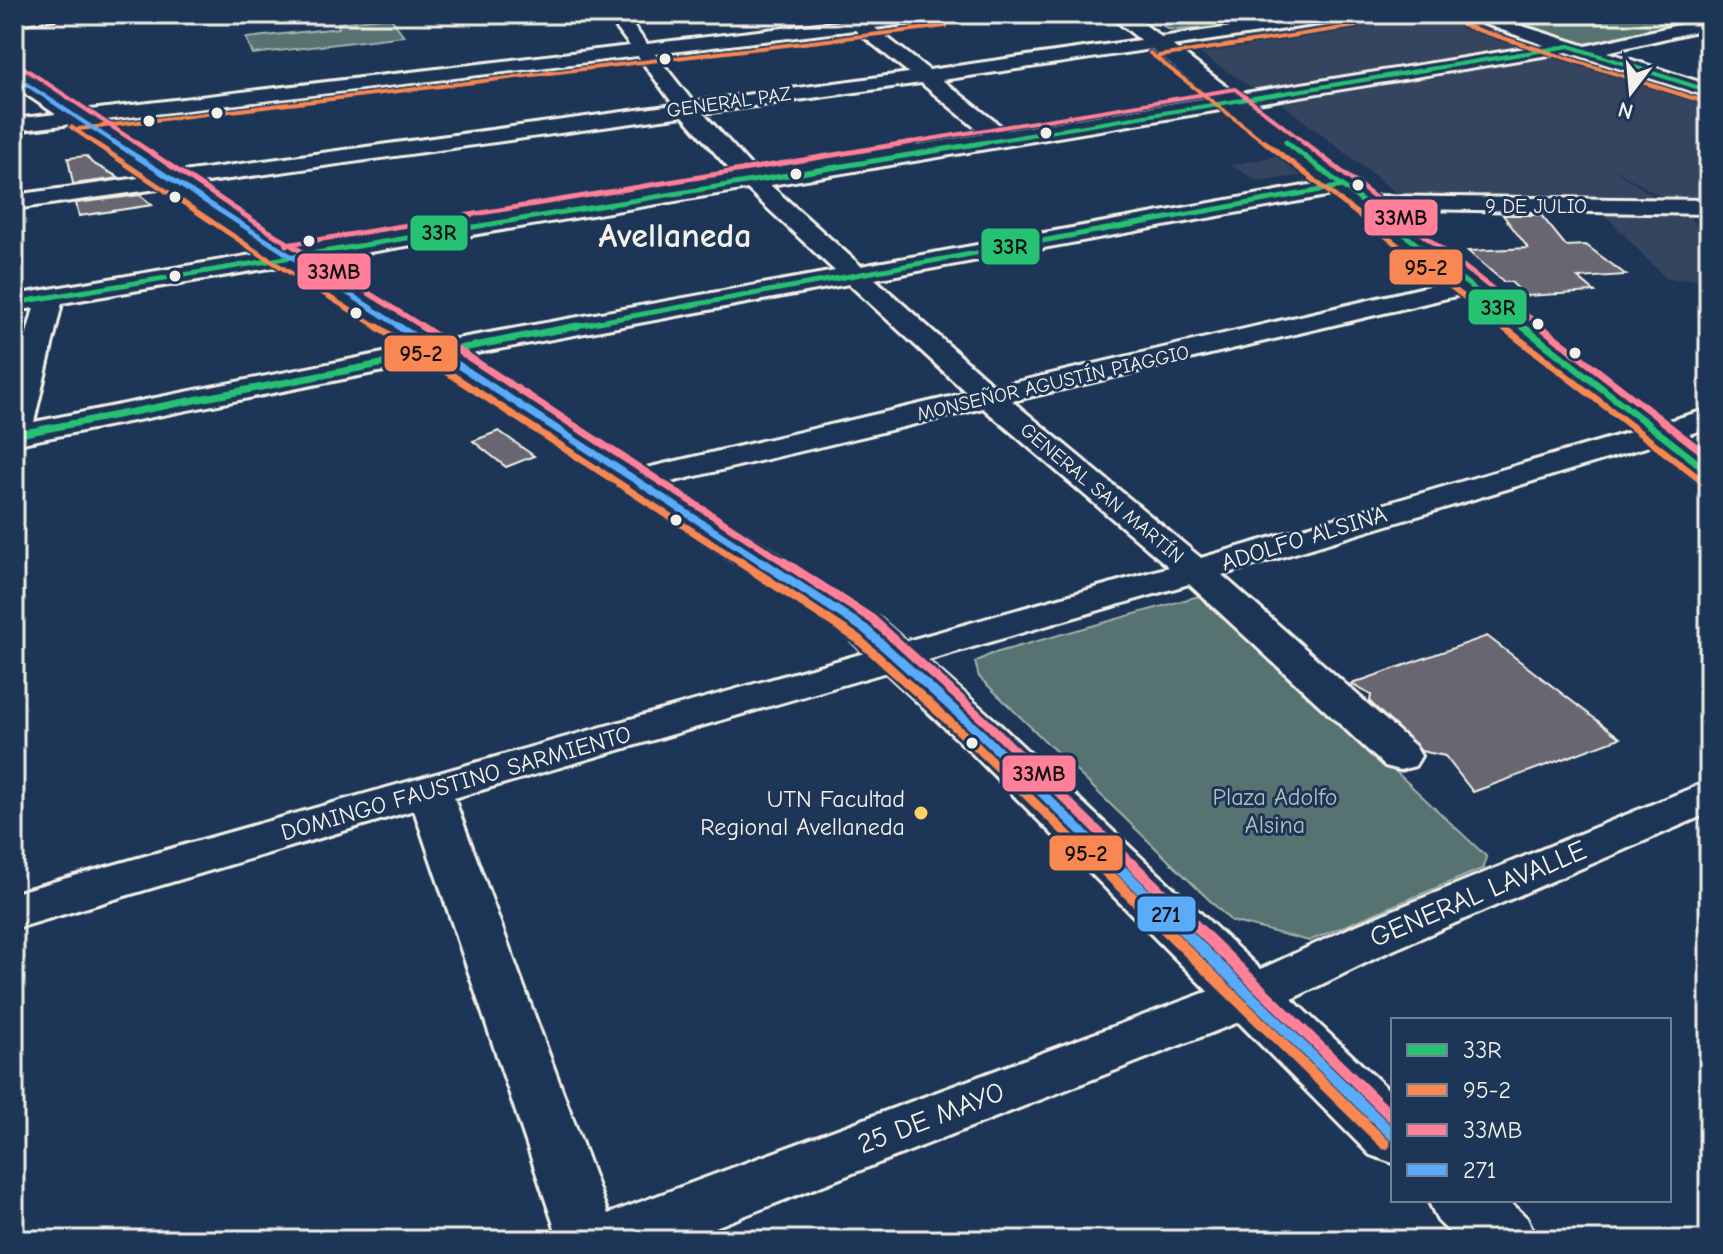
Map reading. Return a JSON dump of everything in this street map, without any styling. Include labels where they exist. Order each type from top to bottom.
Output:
[{"type":"main road","points":[[1118,14],[1709,472]]},
{"type":"main road","points":[[14,76],[288,257],[439,351],[865,629],[898,656],[1391,1133]]},
{"type":"main road","points":[[288,257],[1233,101]]},
{"type":"main road","points":[[1463,1202],[1503,1240]]},
{"type":"street","points":[[14,19],[55,14]]},
{"type":"street","name":"GENERAL SAN MARTÍN","points":[[615,14],[687,108],[752,181],[991,399],[1195,571],[1400,756]]},
{"type":"street","points":[[14,125],[643,50],[853,19],[945,14]]},
{"type":"street","name":"GENERAL PAZ","points":[[14,202],[1151,40],[1354,14]]},
{"type":"street","points":[[1466,14],[1709,91]]},
{"type":"street","points":[[853,19],[1003,139]]},
{"type":"street","points":[[1233,101],[1577,49],[1709,23]]},
{"type":"street","name":"9 DE JULIO","points":[[14,436],[439,351],[852,275],[1353,195],[1709,207]]},
{"type":"street","points":[[14,303],[288,257]]},
{"type":"street","name":"MONSEÑOR AGUSTÍN PIAGGIO","points":[[637,480],[1468,285]]},
{"type":"street","points":[[14,436],[50,297]]},
{"type":"street","name":"ADOLFO ALSINA","points":[[898,656],[1709,418]]},
{"type":"street","name":"DOMINGO FAUSTINO SARMIENTO","points":[[14,911],[898,656]]},
{"type":"street","points":[[430,792],[588,1240]]},
{"type":"street","name":"GENERAL LAVALLE","points":[[1249,997],[1369,940],[1709,796]]},
{"type":"street","name":"25 DE MAYO","points":[[612,1240],[1249,997]]},
{"type":"shaded area","points":[[1398,14],[1452,14],[1550,49],[1260,93],[1185,44]]},
{"type":"shaded area","points":[[1570,53],[1709,97],[1709,204],[1672,203],[1605,164],[1660,200],[1402,197],[1281,103]]},
{"type":"shaded area","points":[[1276,156],[1301,176],[1258,181],[1230,165]]},
{"type":"shaded area","points":[[1604,214],[1687,215],[1709,236],[1709,279],[1666,279]]},
{"type":"green space","points":[[1147,14],[1227,14],[1251,25],[1168,29]]},
{"type":"green space","points":[[1480,14],[1709,14],[1709,18],[1587,48]]},
{"type":"green space","points":[[390,17],[404,36],[253,54],[246,38],[339,28],[338,23]]},
{"type":"green space","name":"Plaza Adolfo Alsina","points":[[1206,594],[1486,856],[1484,868],[1309,941],[1231,921],[979,677],[975,662],[991,654]]},
{"type":"building","points":[[86,156],[92,163],[120,178],[73,184],[68,158]]},
{"type":"building","points":[[140,195],[152,205],[79,216],[76,203]]},
{"type":"building","points":[[1503,215],[1541,215],[1566,246],[1586,245],[1626,275],[1578,278],[1595,292],[1526,296],[1511,282],[1504,282],[1468,251],[1528,248]]},
{"type":"building","points":[[499,431],[534,456],[506,467],[473,441]]},
{"type":"building","points":[[1487,636],[1620,738],[1473,792],[1445,756],[1421,751],[1370,702],[1371,695],[1351,684]]},
{"type":"transit line","name":"95-2","points":[[1462,25],[1705,102]]},
{"type":"transit line","name":"95-2","points":[[79,129],[946,26]]},
{"type":"transit line","name":"95-2","points":[[1159,56],[1356,26]]},
{"type":"transit line","name":"33R","points":[[14,303],[1569,46],[1709,91]]},
{"type":"transit line","name":"95-2","points":[[1150,53],[1702,481]]},
{"type":"transit line","name":"33MB","points":[[21,66],[270,232],[446,341],[872,619],[990,726],[1391,1116]]},
{"type":"transit line","name":"271","points":[[14,76],[264,242],[439,351],[865,629],[982,735],[1391,1133]]},
{"type":"transit line","name":"33MB","points":[[286,245],[1235,89],[1709,457]]},
{"type":"transit line","name":"95-2","points":[[71,127],[257,252],[433,361],[858,639],[974,744],[1385,1144]]},
{"type":"transit line","name":"33R","points":[[1286,142],[1709,472]]},
{"type":"transit line","name":"33R","points":[[14,435],[439,351],[1343,186]]},
{"type":"place","name":"UTN Facultad Regional Avellaneda","points":[[921,813]]},
{"type":"district","name":"Avellaneda","points":[[675,236]]}]
